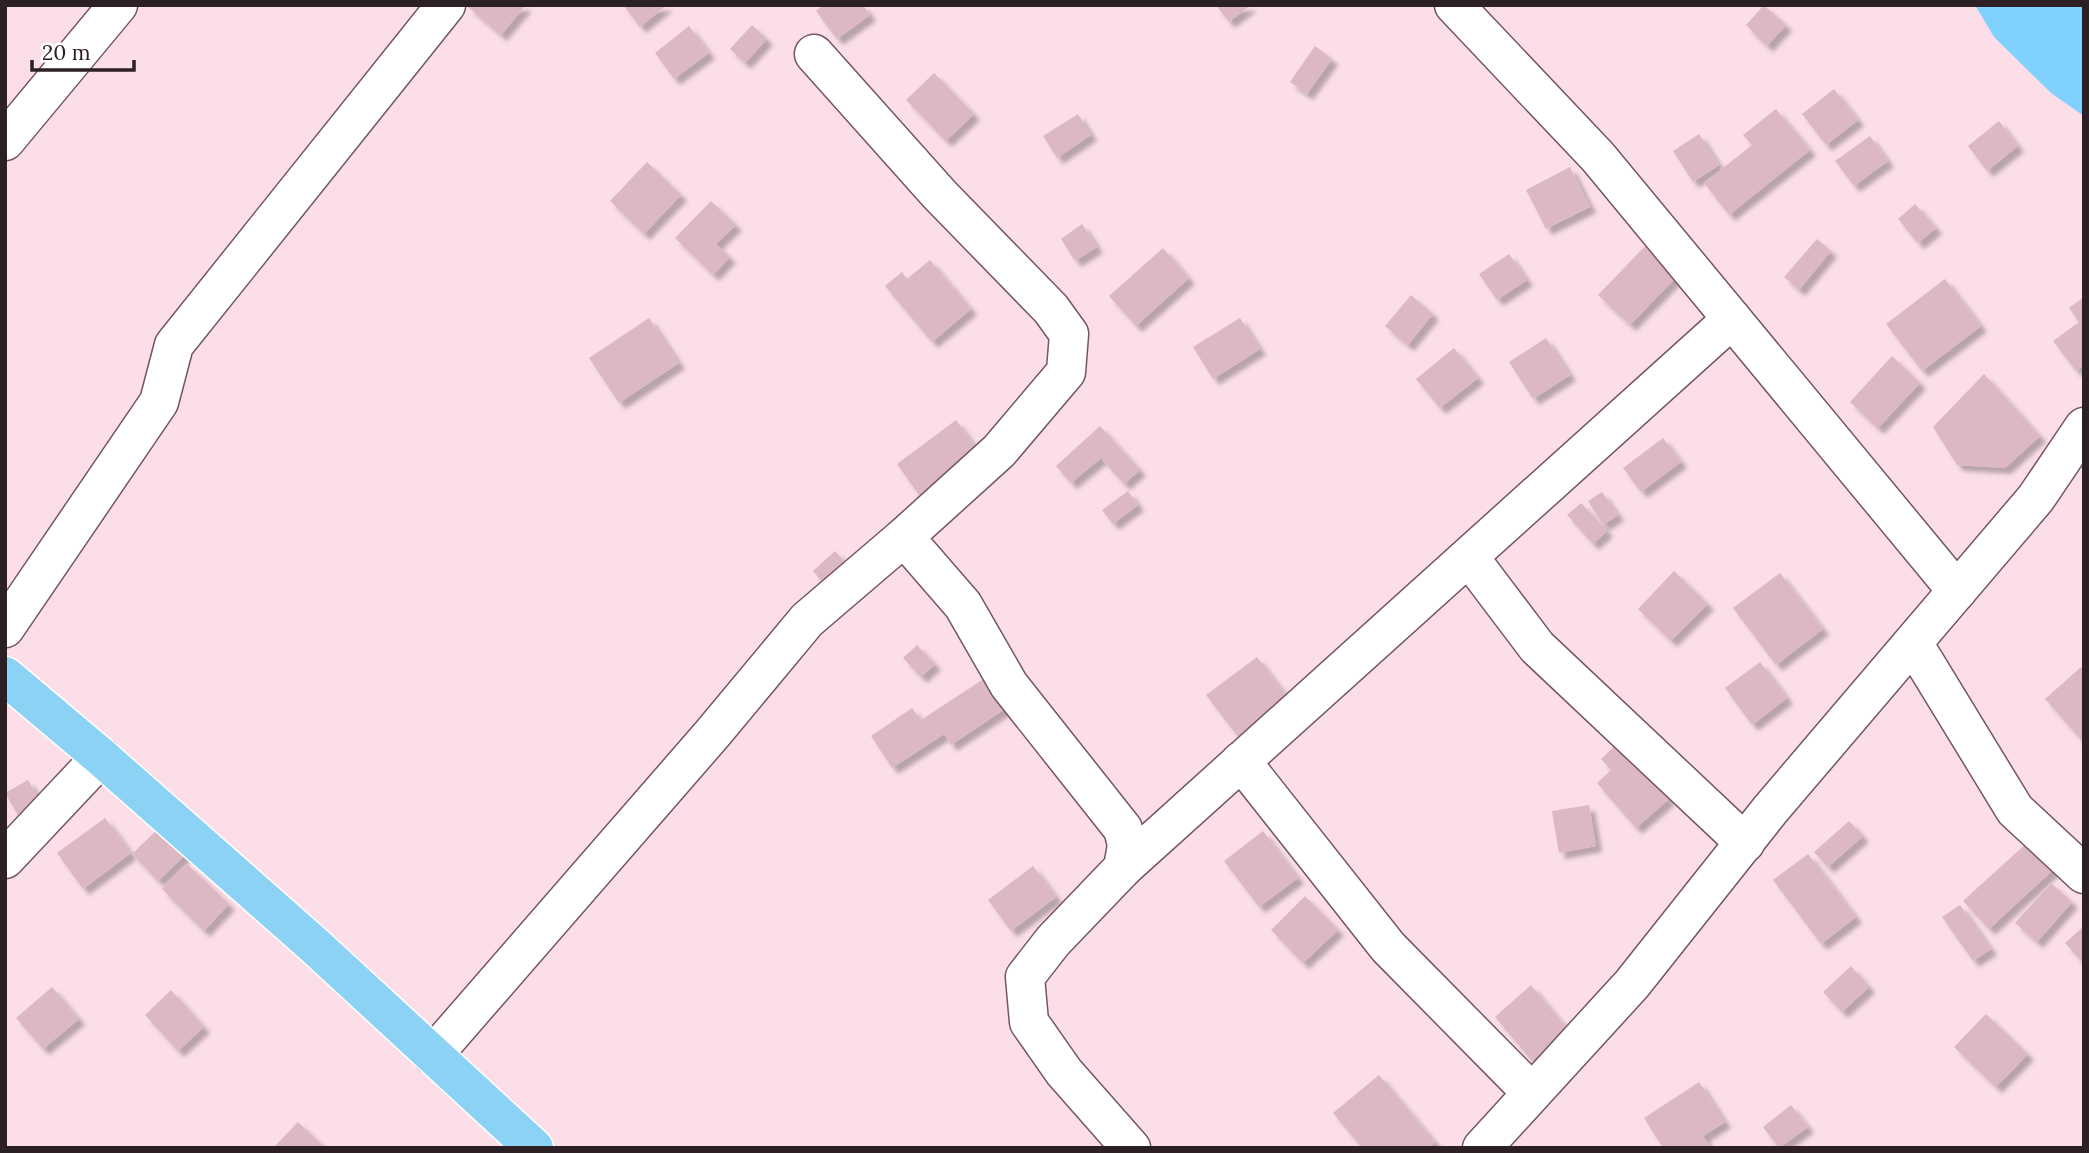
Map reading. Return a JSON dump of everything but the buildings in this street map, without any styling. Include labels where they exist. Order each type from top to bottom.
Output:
[{"type":"main road","points":[[5,676],[315,946],[534,1148]]},
{"type":"street","points":[[5,141],[117,5]]},
{"type":"street","points":[[5,628],[159,402],[174,345],[446,5]]},
{"type":"street","points":[[1454,5],[1598,157],[1957,591]]},
{"type":"street","points":[[433,1055],[807,620],[999,451],[1066,372],[1069,334],[1051,309],[939,194],[814,54]]},
{"type":"street","points":[[1131,1148],[1064,1072],[1029,1022],[1025,977],[1053,941],[1123,868],[1732,319]]},
{"type":"street","points":[[1482,1148],[1632,984],[1745,843],[2036,498],[2084,427]]},
{"type":"street","points":[[904,537],[962,605],[1009,685],[1123,829],[1127,845],[1123,868]]},
{"type":"street","points":[[1469,557],[1537,647],[1745,843]]},
{"type":"street","points":[[1913,643],[2015,810],[2084,874]]},
{"type":"street","points":[[5,859],[101,757]]},
{"type":"street","points":[[1241,761],[1388,947],[1532,1093]]},
{"type":"water","points":[[1975,5],[2084,5],[2084,116],[2051,93],[1994,37]]}]
